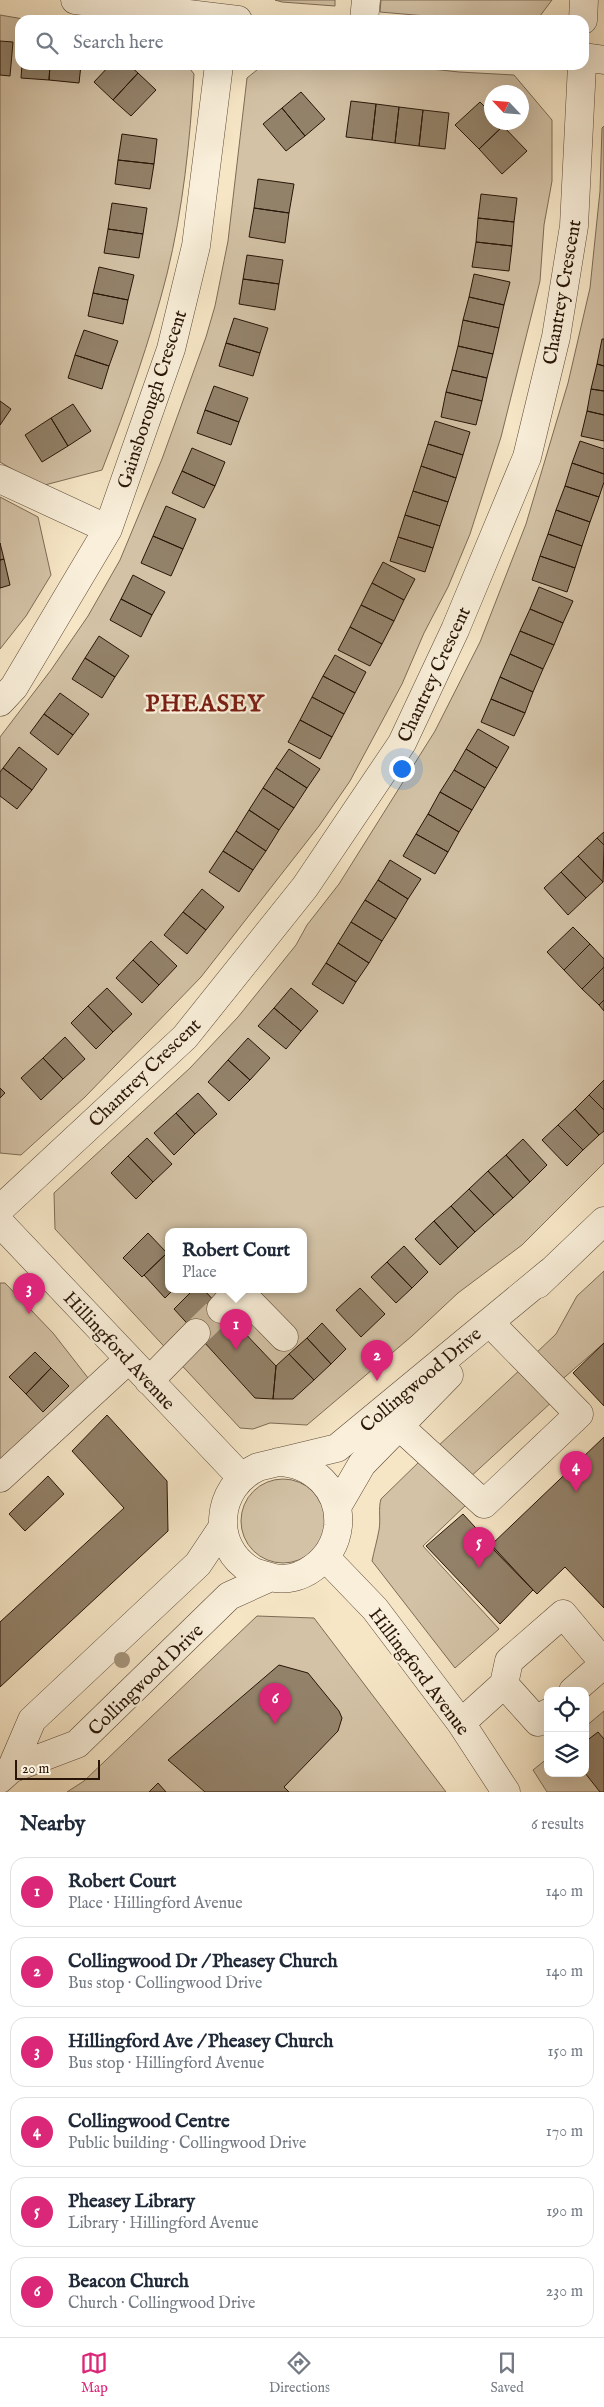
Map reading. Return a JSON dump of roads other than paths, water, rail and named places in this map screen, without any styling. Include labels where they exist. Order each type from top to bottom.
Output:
[{"type":"street","points":[[75,0],[227,15]]},
{"type":"street","points":[[364,15],[366,0]]},
{"type":"street","points":[[583,15],[584,0]]},
{"type":"street","points":[[589,58],[604,60]]},
{"type":"street","name":"Gainsborough Crescent","points":[[0,702],[14,688],[108,529],[171,348],[196,246],[218,70]]},
{"type":"street","name":"Chantrey Crescent","points":[[0,1209],[185,1037],[305,887],[402,743],[455,630],[527,457],[556,337],[574,226],[582,70]]},
{"type":"street","points":[[0,479],[108,529]]},
{"type":"street","name":"Collingwood Drive","points":[[337,1507],[362,1464],[550,1272],[604,1221]]},
{"type":"street","name":"Hillingford Avenue","points":[[0,1223],[241,1478]]},
{"type":"street","name":"Collingwood Drive","points":[[278,1462],[295,1464],[311,1471],[326,1484],[337,1507],[337,1532],[326,1558],[312,1569],[286,1578],[271,1577],[252,1571],[236,1558],[228,1545],[222,1528],[224,1504],[231,1490],[241,1478],[258,1467],[278,1462],[337,1448],[550,1272]]},
{"type":"street","points":[[221,1308],[235,1293]]},
{"type":"street","points":[[241,1293],[284,1337]]},
{"type":"street","points":[[400,1426],[484,1504],[579,1414],[495,1328]]},
{"type":"street","points":[[149,1381],[196,1333]]},
{"type":"street","points":[[0,1478],[129,1359]]},
{"type":"street","name":"Collingwood Drive","points":[[5,1774],[32,1720],[198,1564],[222,1528]]},
{"type":"street","name":"Hillingford Avenue","points":[[326,1558],[375,1609],[462,1723],[506,1792]]},
{"type":"street","name":"Collingwood Drive","points":[[5,1774],[77,1744],[229,1596],[271,1577]]},
{"type":"street","points":[[462,1723],[504,1684],[509,1661],[563,1614],[604,1663],[577,1687]]},
{"type":"street","points":[[504,1684],[538,1722],[544,1717]]},
{"type":"tunnel","points":[[196,1333],[221,1309]]},
{"type":"place","name":"Hillingford Ave / Pheasey Church","points":[[29,1314]]},
{"type":"place","name":"Robert Court","points":[[236,1350]]},
{"type":"place","name":"Collingwood Dr / Pheasey Church","points":[[377,1381]]},
{"type":"place","name":"Collingwood Centre","points":[[576,1492]]},
{"type":"place","name":"Pheasey Library","points":[[479,1568]]},
{"type":"place","name":"Beacon Church","points":[[275,1724]]},
{"type":"district","name":"PHEASEY","points":[[205,703]]}]
